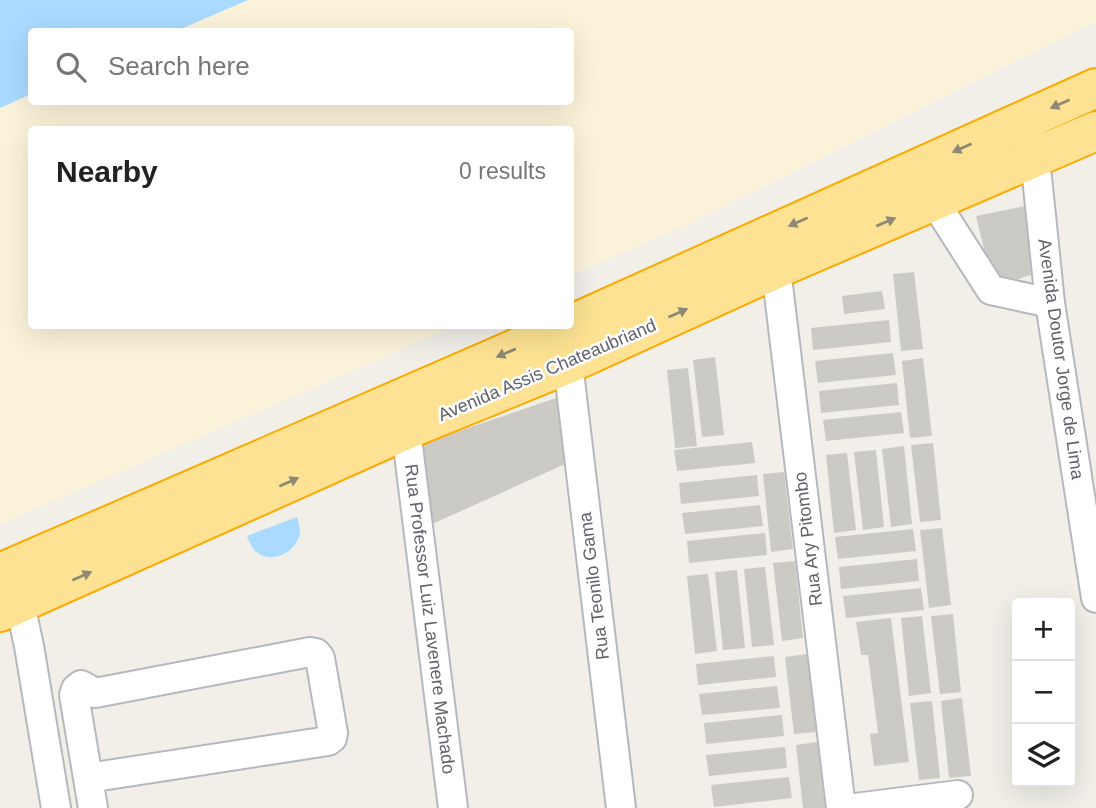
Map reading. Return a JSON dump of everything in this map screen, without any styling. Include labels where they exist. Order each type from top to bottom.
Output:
[{"type":"highway","name":"Avenida Assis Chateaubriand","points":[[574,323],[1096,88]]},
{"type":"highway","name":"Avenida Assis Chateaubriand","points":[[5,594],[568,363],[776,269],[1096,131]]},
{"type":"highway","name":"Avenida Assis Chateaubriand","points":[[5,594],[21,586],[30,574],[169,499],[560,329]]},
{"type":"street","name":"Avenida Doutor Jorge de Lima","points":[[1024,120],[1033,158],[1050,303],[1096,598]]},
{"type":"street","points":[[934,201],[991,290],[1050,303]]},
{"type":"street","name":"Rua Ary Pitombo","points":[[776,269],[841,808]]},
{"type":"street","name":"Rua Teonilo Gama","points":[[568,363],[621,808]]},
{"type":"street","name":"Rua Professor Luiz Lavenere Machado","points":[[406,430],[453,808]]},
{"type":"street","points":[[5,594],[29,646],[54,794],[328,741],[333,733],[320,658],[316,653],[310,652],[94,693],[81,685],[74,695],[89,787]]},
{"type":"street","points":[[855,808],[958,795]]},
{"type":"sand","points":[[248,0],[1096,0],[1096,21],[684,226],[574,274],[574,126],[28,126],[28,329],[448,329],[0,524],[0,108],[28,95],[28,105],[574,105],[574,28],[183,28]]},
{"type":"water","points":[[0,0],[248,0],[183,28],[28,28],[28,95],[0,108]]},
{"type":"water","points":[[297,517],[300,534],[295,545],[285,553],[267,557],[254,550],[247,536]]},
{"type":"building","points":[[1026,206],[1031,275],[993,287],[976,216]]},
{"type":"building","points":[[914,272],[923,349],[901,351],[893,274]]},
{"type":"building","points":[[882,291],[885,309],[844,314],[842,296]]},
{"type":"building","points":[[889,320],[891,342],[813,350],[811,328]]},
{"type":"building","points":[[893,353],[896,375],[818,383],[815,361]]},
{"type":"building","points":[[715,357],[724,435],[702,437],[693,360]]},
{"type":"building","points":[[923,358],[932,436],[910,438],[902,361]]},
{"type":"building","points":[[688,368],[697,446],[675,448],[667,370]]},
{"type":"building","points":[[897,383],[899,405],[821,413],[819,391]]},
{"type":"building","points":[[559,397],[565,464],[428,526],[421,444]]},
{"type":"building","points":[[901,412],[904,433],[826,441],[823,420]]},
{"type":"building","points":[[752,442],[755,463],[677,471],[674,450]]},
{"type":"building","points":[[933,443],[941,520],[920,522],[911,445]]},
{"type":"building","points":[[904,446],[912,524],[891,527],[882,449]]},
{"type":"building","points":[[876,450],[884,527],[863,530],[854,452]]},
{"type":"building","points":[[847,453],[856,530],[834,533],[826,455]]},
{"type":"building","points":[[784,472],[793,549],[771,552],[763,474]]},
{"type":"building","points":[[757,475],[759,496],[681,504],[679,483]]},
{"type":"building","points":[[760,505],[763,526],[685,534],[682,513]]},
{"type":"building","points":[[942,528],[951,605],[929,608],[920,530]]},
{"type":"building","points":[[913,529],[916,551],[838,559],[835,537]]},
{"type":"building","points":[[765,533],[767,555],[689,563],[687,541]]},
{"type":"building","points":[[917,559],[919,581],[841,589],[839,567]]},
{"type":"building","points":[[795,561],[803,638],[782,641],[773,563]]},
{"type":"building","points":[[765,567],[774,645],[752,647],[744,569]]},
{"type":"building","points":[[737,570],[745,648],[723,650],[715,572]]},
{"type":"building","points":[[708,574],[717,651],[695,654],[687,576]]},
{"type":"building","points":[[921,588],[924,610],[846,618],[843,596]]},
{"type":"building","points":[[953,614],[961,692],[940,694],[931,616]]},
{"type":"building","points":[[922,616],[931,693],[909,696],[901,618]]},
{"type":"building","points":[[891,618],[909,762],[874,766],[870,734],[878,733],[868,655],[861,655],[856,622]]},
{"type":"building","points":[[807,654],[816,732],[794,734],[785,657]]},
{"type":"building","points":[[774,656],[776,677],[698,685],[696,664]]},
{"type":"building","points":[[777,686],[780,708],[702,715],[699,694]]},
{"type":"building","points":[[962,698],[971,776],[949,778],[941,701]]},
{"type":"building","points":[[932,701],[940,778],[919,780],[910,703]]},
{"type":"building","points":[[782,715],[784,736],[706,744],[704,723]]},
{"type":"building","points":[[817,742],[825,808],[803,808],[796,745]]},
{"type":"building","points":[[785,747],[787,768],[709,776],[706,755]]},
{"type":"building","points":[[789,777],[792,798],[714,807],[711,785]]}]
